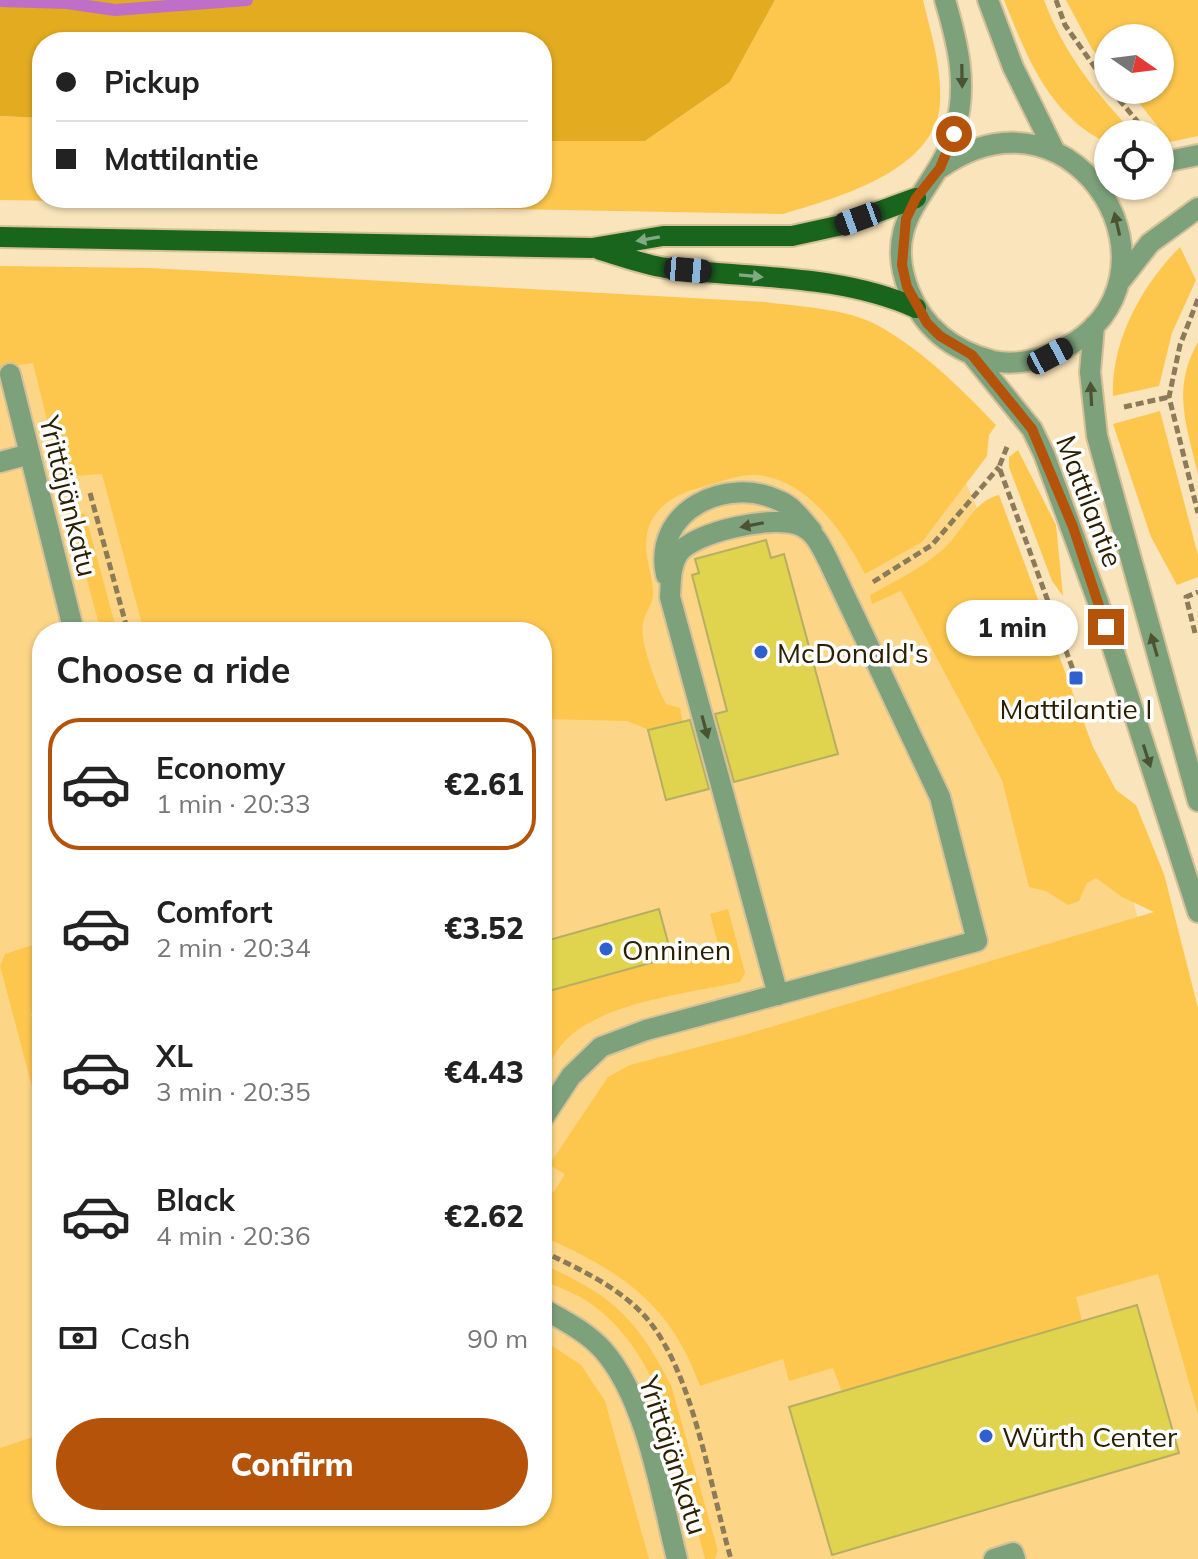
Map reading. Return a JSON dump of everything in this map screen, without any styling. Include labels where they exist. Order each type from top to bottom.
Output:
[{"type":"main road","points":[[0,237],[592,248],[663,236],[792,236],[842,225],[916,198]]},
{"type":"main road","points":[[592,248],[662,268],[837,284],[877,292],[916,308]]},
{"type":"street","points":[[945,0],[962,62],[962,91],[954,134],[940,168],[916,198],[906,219],[902,265],[916,308],[940,336],[972,355],[998,362],[1024,362],[1050,356],[1074,343],[1094,326],[1133,261],[1150,243],[1198,208]]},
{"type":"street","points":[[988,0],[1013,67],[1054,150]]},
{"type":"street","points":[[940,168],[960,154],[983,146],[1030,143],[1054,150],[1083,168],[1101,187],[1114,210],[1122,261],[1117,286]]},
{"type":"street","points":[[1174,160],[1198,155]]},
{"type":"street","points":[[1083,168],[1094,167]]},
{"type":"street","name":"Mattilantie","points":[[1094,326],[1090,372],[1097,436],[1198,801]]},
{"type":"street","name":"Mattilantie","points":[[972,355],[1032,429],[1044,454],[1098,602],[1198,912]]},
{"type":"street","name":"Yrittäjänkatu","points":[[10,374],[72,622]]},
{"type":"street","points":[[0,462],[30,454]]},
{"type":"street","points":[[552,1105],[571,1076],[601,1047],[646,1030],[778,995],[977,941],[940,797],[847,595],[814,534],[795,510],[766,496],[729,493],[692,504],[678,518],[666,539],[663,563],[778,995]]},
{"type":"street","points":[[670,597],[672,569],[678,553],[689,543],[759,522],[786,522],[814,534]]},
{"type":"street","name":"Yrittäjänkatu","points":[[552,1314],[602,1349],[621,1376],[651,1458],[677,1559]]},
{"type":"street","points":[[994,1559],[1013,1553],[1015,1559]]},
{"type":"path","points":[[1056,0],[1065,25],[1094,66]]},
{"type":"path","points":[[1123,104],[1136,120]]},
{"type":"path","points":[[1198,299],[1180,345],[1169,397],[1198,513]]},
{"type":"path","points":[[869,584],[932,545],[999,467]]},
{"type":"path","points":[[90,493],[125,622]]},
{"type":"path","points":[[1195,633],[1186,597],[1198,592]]},
{"type":"shaded area","points":[[0,0],[775,0],[730,82],[645,141],[552,141],[552,32],[32,32],[32,118],[0,116]]},
{"type":"shaded area","points":[[775,0],[923,0],[935,51],[940,103],[934,127],[921,147],[903,164],[855,190],[783,214],[447,208],[552,208],[552,141],[645,141],[730,82]]},
{"type":"shaded area","points":[[1004,0],[1044,0],[1061,38],[1094,87],[1094,104],[1108,104],[1122,120],[1094,120],[1094,135],[1085,130],[1054,99],[1021,42]]},
{"type":"shaded area","points":[[1066,0],[1198,0],[1198,136],[1174,141],[1174,120],[1153,120],[1140,104],[1174,104],[1174,24],[1094,24],[1094,51]]},
{"type":"shaded area","points":[[0,116],[32,118],[32,201],[0,200]]},
{"type":"shaded area","points":[[1180,247],[1196,280],[1172,333],[1159,386],[1113,396],[1117,355],[1123,335],[1153,279]]},
{"type":"shaded area","points":[[0,266],[150,268],[765,302],[852,315],[879,326],[941,371],[996,425],[989,435],[987,456],[922,542],[865,574],[847,542],[823,511],[793,487],[776,479],[758,475],[728,479],[673,498],[659,510],[647,534],[646,549],[653,594],[642,631],[646,652],[666,704],[680,708],[684,730],[674,736],[671,724],[649,730],[627,721],[552,719],[552,622],[141,622],[102,474],[61,477],[33,363],[0,368]]},
{"type":"shaded area","points":[[0,307],[933,408],[1104,797],[1198,1133],[1198,1559],[0,1559]]},
{"type":"shaded area","points":[[1198,342],[1198,475],[1186,424],[1183,392],[1190,359]]},
{"type":"shaded area","points":[[1160,411],[1198,555],[1198,577],[1177,585],[1151,537],[1113,424]]},
{"type":"shaded area","points":[[1018,450],[1056,525],[1063,596],[1052,581],[1009,467],[1009,457]]},
{"type":"shaded area","points":[[999,495],[1093,747],[1116,790],[1136,805],[1164,874],[1198,1008],[1198,1414],[1158,1274],[1076,1297],[1082,1321],[842,1392],[833,1368],[789,1381],[783,1359],[700,1386],[674,1332],[639,1293],[595,1262],[552,1241],[552,1191],[565,1174],[552,1167],[552,1161],[608,1077],[630,1065],[744,1035],[1154,912],[1122,897],[1096,878],[1087,883],[1079,901],[1068,905],[1046,891],[1029,887],[1002,780],[901,591],[872,604],[870,595],[933,557],[949,544],[974,511]]},
{"type":"shaded area","points":[[85,513],[114,622],[98,622],[70,517]]},
{"type":"shaded area","points":[[728,909],[745,973],[740,982],[673,995],[603,1016],[567,1039],[552,1059],[552,990],[672,957],[720,952],[710,914]]},
{"type":"shaded area","points":[[32,945],[32,1086],[0,966],[5,954]]},
{"type":"shaded area","points":[[552,1269],[587,1286],[620,1311],[646,1342],[671,1385],[718,1551],[715,1559],[705,1559],[668,1418],[637,1352],[615,1324],[571,1292],[552,1284]]},
{"type":"shaded area","points":[[552,1346],[581,1365],[605,1401],[649,1559],[0,1559],[0,1448],[32,1437],[32,1526],[552,1526]]},
{"type":"building","name":"McDonald's","points":[[766,540],[771,558],[784,554],[838,754],[734,782],[715,714],[727,711],[692,575],[699,573],[695,559]]},
{"type":"building","points":[[690,720],[709,789],[666,800],[648,730]]},
{"type":"building","name":"Onninen","points":[[659,909],[672,957],[552,990],[552,939]]},
{"type":"building","name":"Würth Center","points":[[1137,1305],[1179,1453],[832,1555],[789,1407]]},
{"type":"waterway","points":[[0,1],[67,3],[115,10],[247,0]]},
{"type":"place","name":"McDonald's","points":[[761,652]]},
{"type":"place","name":"Mattilantie I","points":[[1076,678]]},
{"type":"place","name":"Onninen","points":[[606,949]]},
{"type":"place","name":"Würth Center","points":[[986,1436]]},
{"type":"route","points":[[954,134],[940,168],[916,198],[906,219],[902,265],[907,287],[927,323],[955,347],[972,355],[1032,429],[1073,527],[1106,627]]}]
